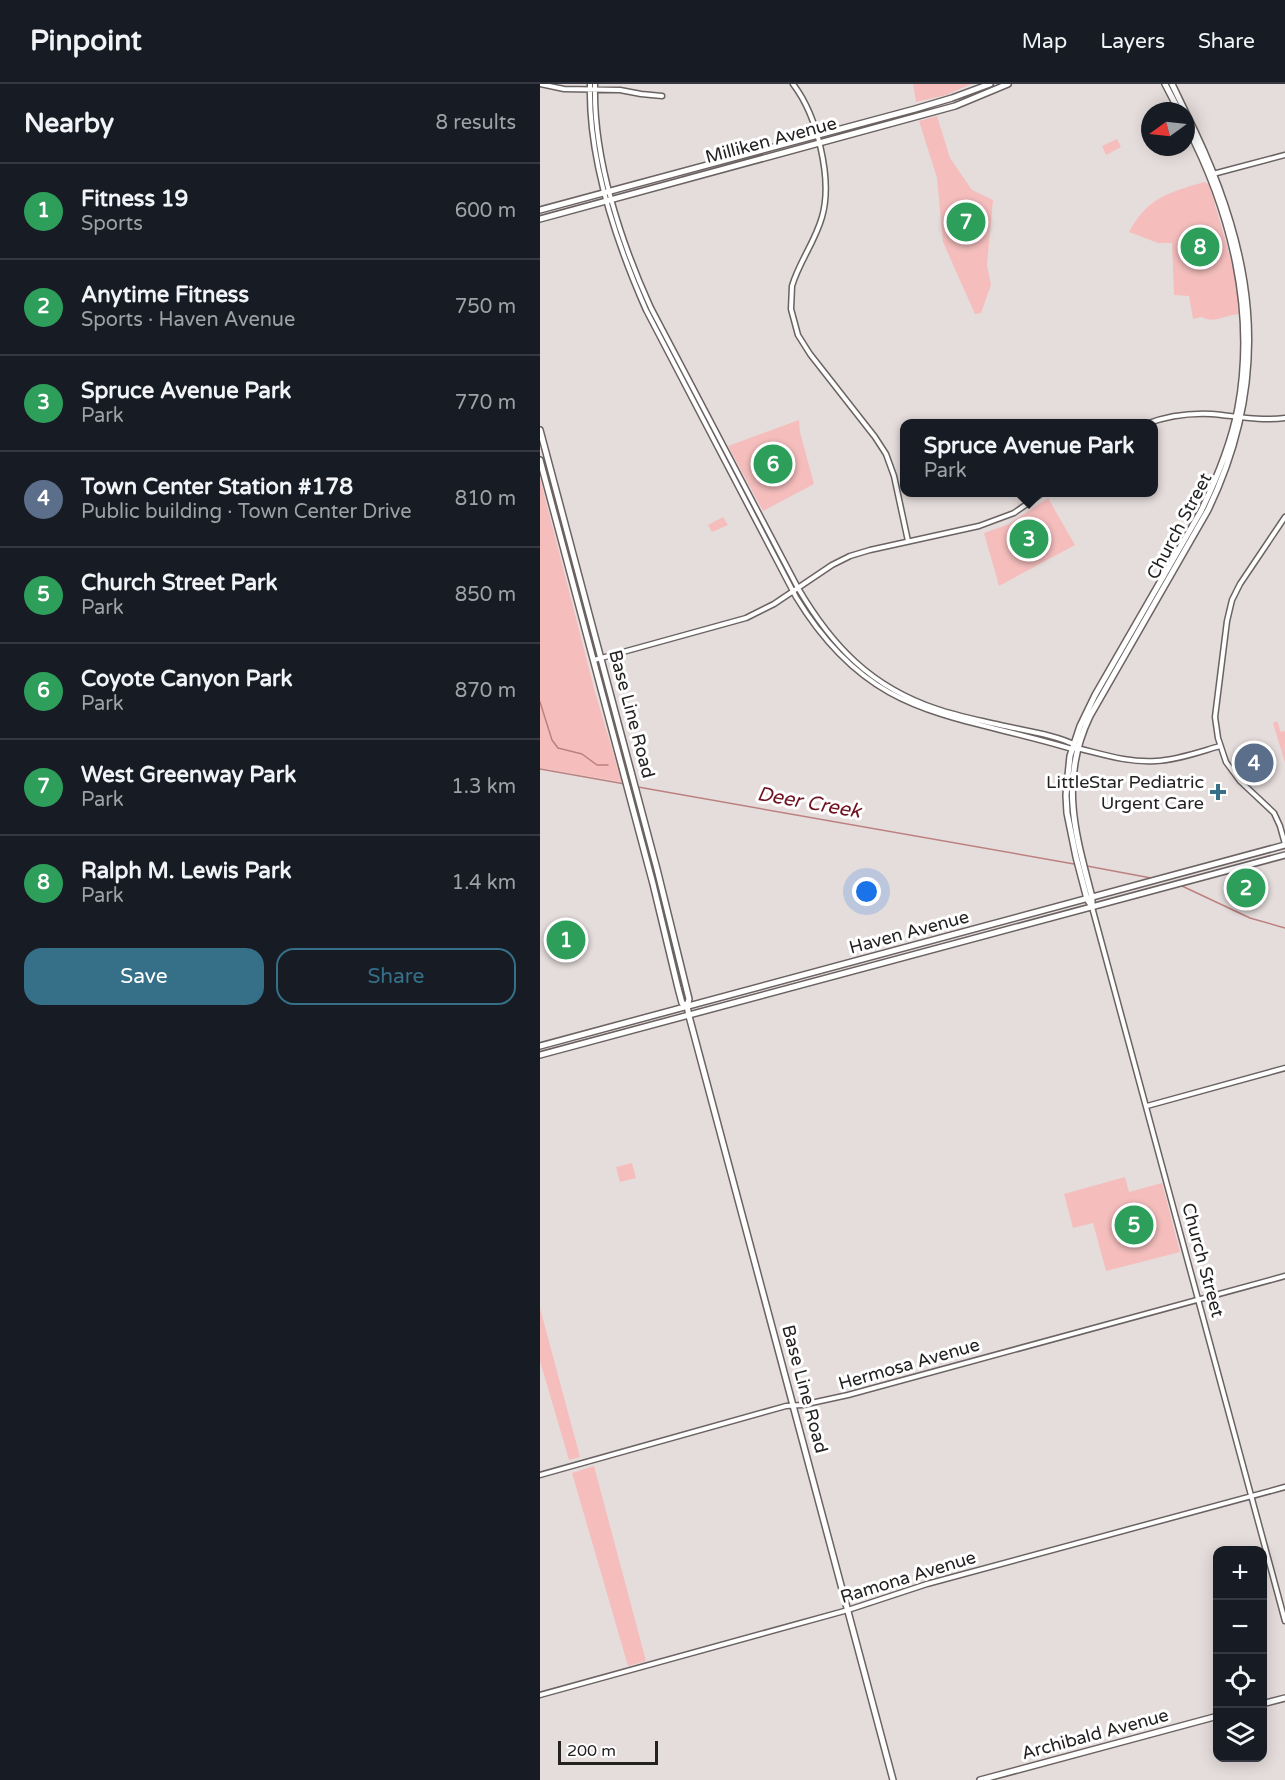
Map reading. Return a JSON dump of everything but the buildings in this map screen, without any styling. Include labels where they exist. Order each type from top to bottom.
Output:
[{"type":"main road","name":"Milliken Avenue","points":[[540,210],[952,98],[990,84]]},
{"type":"main road","name":"Milliken Avenue","points":[[540,219],[955,106],[1008,84]]},
{"type":"main road","points":[[1165,84],[1174,102]]},
{"type":"main road","name":"Church Street","points":[[1172,84],[1181,102]]},
{"type":"main road","name":"Church Street","points":[[1092,907],[1070,834],[1066,795],[1080,726],[1095,694],[1201,512],[1224,460],[1238,418],[1246,317],[1239,278],[1212,174],[1195,133]]},
{"type":"main road","name":"Church Street","points":[[1195,141],[1212,174]]},
{"type":"main road","name":"Base Line Road","points":[[540,430],[689,999],[687,1006],[689,1016],[893,1780]]},
{"type":"main road","name":"Base Line Road","points":[[540,460],[627,785],[682,1003],[687,1006]]},
{"type":"main road","name":"Haven Avenue","points":[[540,1046],[1285,844]]},
{"type":"main road","name":"Haven Avenue","points":[[540,1055],[1285,855]]},
{"type":"main road","points":[[1267,1703],[1285,1698]]},
{"type":"main road","name":"Archibald Avenue","points":[[980,1780],[1213,1717]]},
{"type":"street","points":[[540,84],[564,89],[620,90],[662,96]]},
{"type":"street","points":[[590,84],[610,200],[631,261],[651,308],[796,590],[833,641],[855,662],[884,684],[938,709],[1075,747],[1118,758],[1153,762],[1170,760],[1220,746]]},
{"type":"street","points":[[592,91],[595,84]]},
{"type":"street","points":[[793,84],[810,114],[826,180],[825,205],[818,231],[792,286],[790,297],[792,319],[802,343],[865,423],[886,454],[894,476],[908,541]]},
{"type":"street","points":[[1212,174],[1285,155]]},
{"type":"street","points":[[1158,420],[1196,414],[1267,420],[1285,418]]},
{"type":"street","points":[[594,660],[746,618],[774,604],[832,565],[850,556],[979,526],[1001,519],[1037,497]]},
{"type":"street","points":[[1285,517],[1239,584],[1230,608],[1216,709],[1216,732],[1220,746],[1234,774],[1274,813],[1285,844]]},
{"type":"street","name":"Church Street","points":[[1092,907],[1285,1621]]},
{"type":"street","points":[[1147,1106],[1285,1068]]},
{"type":"street","name":"Hermosa Avenue","points":[[540,1474],[794,1406],[849,1395],[1285,1276]]},
{"type":"street","name":"Ramona Avenue","points":[[540,1695],[848,1610],[927,1584],[1285,1486]]},
{"type":"shaded area","points":[[913,84],[971,84],[946,95],[916,102]]},
{"type":"shaded area","points":[[937,116],[950,158],[972,190],[993,200],[987,265],[991,285],[981,313],[975,314],[943,242],[937,178],[919,121]]},
{"type":"shaded area","points":[[1117,139],[1121,147],[1106,155],[1102,146]]},
{"type":"shaded area","points":[[1204,182],[1209,184],[1228,248],[1238,297],[1239,314],[1211,320],[1202,317],[1193,319],[1189,296],[1174,295],[1172,243],[1158,243],[1129,232],[1144,211],[1160,198]]},
{"type":"shaded area","points":[[799,420],[814,484],[763,511],[728,446]]},
{"type":"shaded area","points":[[540,478],[595,692],[622,782],[540,768]]},
{"type":"shaded area","points":[[1048,498],[1075,545],[999,586],[984,533],[1009,524]]},
{"type":"shaded area","points":[[723,517],[728,525],[712,532],[708,525]]},
{"type":"shaded area","points":[[1277,721],[1281,732],[1285,731],[1285,763],[1273,723]]},
{"type":"shaded area","points":[[632,1163],[636,1178],[620,1182],[616,1167]]},
{"type":"shaded area","points":[[1125,1177],[1129,1192],[1162,1183],[1180,1252],[1106,1271],[1093,1223],[1073,1228],[1064,1194]]},
{"type":"shaded area","points":[[540,1308],[580,1457],[569,1460],[540,1361]]},
{"type":"shaded area","points":[[594,1466],[646,1661],[628,1666],[572,1473]]},
{"type":"waterway","points":[[540,702],[552,740],[558,748],[582,754],[597,765],[608,765]]},
{"type":"waterway","name":"Deer Creek","points":[[540,769],[625,784]]},
{"type":"waterway","name":"Deer Creek","points":[[638,787],[1074,864]]},
{"type":"waterway","name":"Deer Creek","points":[[1087,866],[1151,878]]},
{"type":"waterway","name":"Deer Creek","points":[[1182,886],[1250,918],[1285,928]]},
{"type":"place","name":"West Greenway Park","points":[[966,222]]},
{"type":"place","name":"Ralph M. Lewis Park","points":[[1200,247]]},
{"type":"place","name":"Coyote Canyon Park","points":[[773,464]]},
{"type":"place","name":"Spruce Avenue Park","points":[[1029,539]]},
{"type":"place","name":"Town Center Station #178","points":[[1254,763]]},
{"type":"place","name":"LittleStar Pediatric Urgent Care","points":[[1218,792]]},
{"type":"place","name":"Anytime Fitness","points":[[1246,888]]},
{"type":"place","name":"Fitness 19","points":[[566,940]]},
{"type":"place","name":"Church Street Park","points":[[1134,1225]]}]
